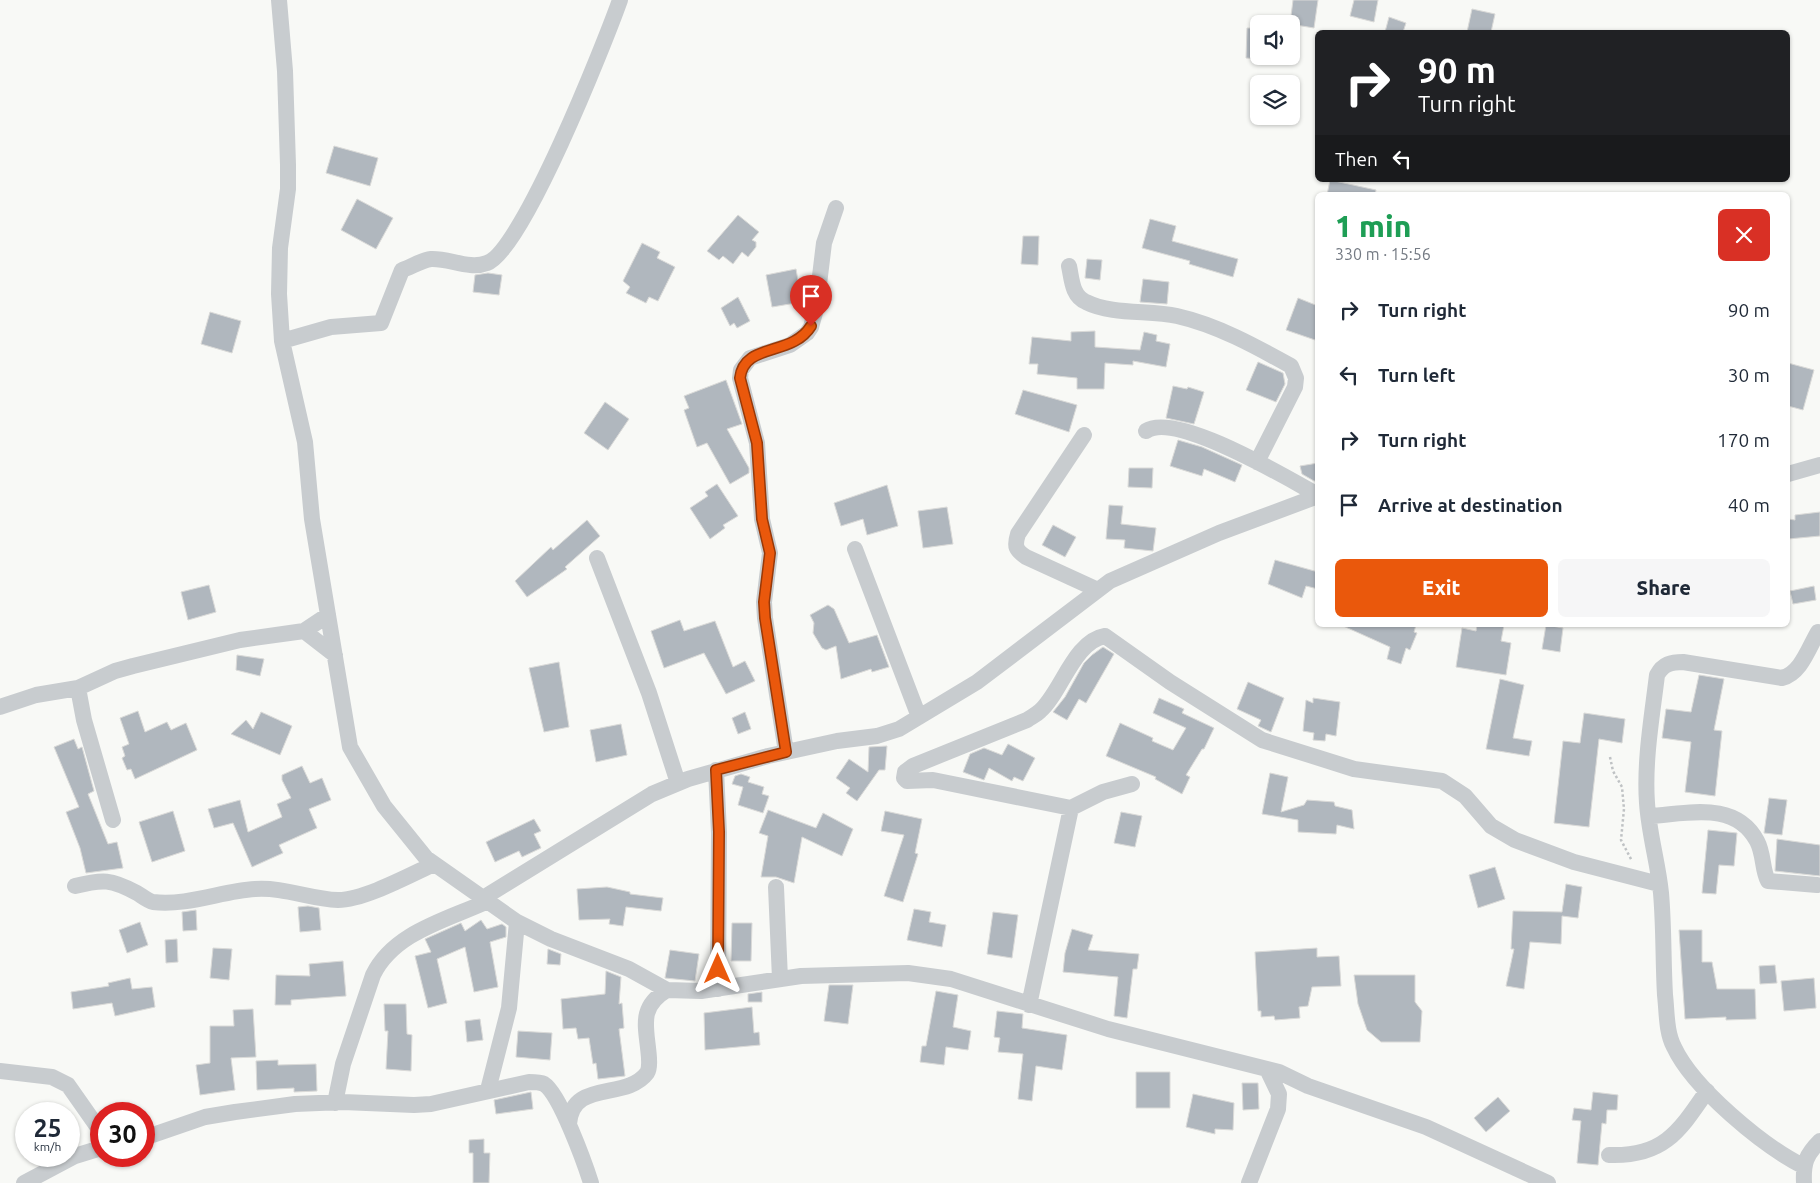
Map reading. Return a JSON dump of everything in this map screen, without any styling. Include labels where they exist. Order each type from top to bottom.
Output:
[{"type":"street","points":[[279,0],[285,71],[288,166],[286,209],[280,248],[279,294],[282,341],[305,442],[312,519],[350,747],[357,763],[402,830],[426,858],[517,922],[551,939],[629,969],[667,990],[684,992],[801,976],[908,973],[951,979],[1108,1029],[1267,1069],[1353,1102],[1426,1127],[1548,1183]]},
{"type":"street","points":[[282,341],[331,328],[381,322],[402,270],[430,259],[474,265],[489,263],[512,238],[555,157],[604,44],[620,0]]},
{"type":"street","points":[[786,752],[765,618],[764,602],[770,553],[762,519],[757,443],[740,378],[744,363],[750,358],[790,345],[807,333],[811,326],[816,309],[824,243],[836,208]]},
{"type":"street","points":[[1069,266],[1074,290],[1086,302],[1114,309],[1177,316],[1243,340],[1291,366],[1296,378],[1295,387],[1258,462]]},
{"type":"street","points":[[1146,431],[1152,426],[1163,426],[1223,445],[1258,462],[1315,494]]},
{"type":"street","points":[[1084,435],[1018,534],[1015,545],[1017,551],[1026,557],[1098,590]]},
{"type":"street","points":[[1790,473],[1820,465]]},
{"type":"street","points":[[335,1103],[343,1064],[373,975],[380,962],[401,940],[486,900],[652,794],[716,770],[786,752],[888,734],[977,682],[1110,581],[1219,533],[1315,497]]},
{"type":"street","points":[[855,549],[919,717]]},
{"type":"street","points":[[597,558],[649,693],[678,784]]},
{"type":"street","points":[[0,707],[36,695],[78,688],[115,671],[133,666],[240,640],[304,631],[328,615]]},
{"type":"street","points":[[304,631],[335,655]]},
{"type":"street","points":[[1803,1166],[1786,1157],[1759,1138],[1707,1092],[1682,1065],[1672,1045],[1667,1020],[1659,884],[1647,802],[1649,754],[1657,675],[1660,669],[1672,662],[1683,662],[1782,678],[1791,676],[1797,671],[1818,632]]},
{"type":"street","points":[[1132,784],[1103,792],[1071,808],[933,780],[907,781],[904,778],[905,772],[913,766],[1027,720],[1041,711],[1082,652],[1097,637],[1105,636],[1170,682],[1262,740],[1354,769],[1442,781],[1465,796],[1491,826],[1515,840],[1574,862],[1659,884]]},
{"type":"street","points":[[78,688],[84,720],[113,820]]},
{"type":"street","points":[[716,770],[719,832],[718,988]]},
{"type":"street","points":[[1029,1005],[1071,808]]},
{"type":"street","points":[[1649,816],[1727,814],[1745,823],[1756,841],[1764,860],[1768,881],[1817,885]]},
{"type":"street","points":[[75,886],[99,880],[109,880],[119,883],[150,901],[158,902],[217,896],[254,889],[276,888],[338,900],[355,898],[434,864]]},
{"type":"street","points":[[776,887],[780,979]]},
{"type":"street","points":[[488,1090],[509,1008],[517,922]]},
{"type":"street","points":[[568,1124],[570,1112],[579,1100],[632,1083],[647,1073],[650,1066],[646,1010],[655,997],[667,990]]},
{"type":"street","points":[[1249,1183],[1278,1109],[1279,1094],[1267,1069]]},
{"type":"street","points":[[0,1070],[52,1077],[68,1085],[90,1116]]},
{"type":"street","points":[[155,1134],[205,1117],[295,1104],[431,1104],[529,1082],[544,1084],[549,1088],[568,1124],[591,1183]]},
{"type":"street","points":[[1609,1155],[1645,1152],[1666,1142],[1688,1118],[1707,1092]]},
{"type":"street","points":[[1804,1183],[1803,1166],[1811,1150],[1820,1141]]},
{"type":"street","points":[[24,1183],[47,1177],[76,1156],[90,1152]]},
{"type":"path","points":[[1610,757],[1622,787],[1624,809],[1621,840],[1631,858],[1635,878]]},
{"type":"building","points":[[1293,0],[1318,0],[1314,28],[1300,26],[1300,15],[1291,15]]},
{"type":"building","points":[[1354,0],[1378,0],[1374,22],[1350,16]]},
{"type":"building","points":[[1472,9],[1495,14],[1491,30],[1467,30]]},
{"type":"building","points":[[1389,17],[1406,23],[1404,30],[1386,30]]},
{"type":"building","points":[[1247,28],[1250,28],[1250,58],[1246,58]]},
{"type":"building","points":[[334,146],[378,158],[370,186],[326,173]]},
{"type":"building","points":[[1330,182],[1339,182],[1376,190],[1376,192],[1328,192]]},
{"type":"building","points":[[357,199],[393,218],[376,249],[341,230]]},
{"type":"building","points":[[738,215],[759,232],[752,240],[756,242],[756,247],[748,257],[742,252],[733,264],[723,256],[719,260],[707,251]]},
{"type":"building","points":[[1150,219],[1176,226],[1172,241],[1238,259],[1233,277],[1189,264],[1190,261],[1142,248]]},
{"type":"building","points":[[1023,236],[1039,236],[1038,265],[1021,264]]},
{"type":"building","points":[[642,243],[660,252],[657,258],[675,267],[658,301],[649,297],[646,303],[626,293],[630,287],[623,281]]},
{"type":"building","points":[[1087,259],[1102,260],[1100,280],[1085,278]]},
{"type":"building","points":[[796,269],[802,302],[772,307],[766,275]]},
{"type":"building","points":[[488,273],[502,275],[499,295],[473,292],[475,275]]},
{"type":"building","points":[[1143,279],[1169,282],[1167,304],[1140,302]]},
{"type":"building","points":[[738,297],[750,321],[737,328],[734,323],[730,326],[721,308]]},
{"type":"building","points":[[1298,298],[1315,305],[1315,340],[1286,330]]},
{"type":"building","points":[[210,312],[241,321],[232,353],[201,344]]},
{"type":"building","points":[[1095,331],[1095,347],[1140,350],[1144,332],[1157,335],[1156,341],[1170,344],[1166,367],[1133,361],[1133,365],[1105,363],[1104,389],[1077,389],[1077,378],[1037,374],[1038,364],[1029,364],[1032,337],[1071,341],[1071,332]]},
{"type":"building","points":[[1258,362],[1283,373],[1285,384],[1276,402],[1246,390]]},
{"type":"building","points":[[1790,364],[1814,370],[1803,410],[1790,407]]},
{"type":"building","points":[[726,380],[742,424],[727,429],[749,468],[749,473],[730,484],[707,443],[697,447],[684,410],[689,408],[684,396]]},
{"type":"building","points":[[1173,386],[1187,389],[1188,387],[1204,392],[1194,424],[1166,418]]},
{"type":"building","points":[[1023,390],[1077,405],[1069,432],[1015,414]]},
{"type":"building","points":[[605,402],[629,419],[608,450],[584,433]]},
{"type":"building","points":[[1178,440],[1202,447],[1242,465],[1235,482],[1204,469],[1202,476],[1170,466]]},
{"type":"building","points":[[1315,464],[1315,481],[1302,474],[1300,466]]},
{"type":"building","points":[[1129,468],[1153,468],[1152,488],[1128,487]]},
{"type":"building","points":[[717,484],[738,516],[723,525],[725,528],[710,539],[690,508],[708,496],[705,492]]},
{"type":"building","points":[[887,485],[898,526],[867,535],[863,519],[841,526],[834,503]]},
{"type":"building","points":[[1109,505],[1123,506],[1121,524],[1156,528],[1153,551],[1124,548],[1125,540],[1106,539]]},
{"type":"building","points":[[947,507],[953,544],[923,548],[918,511]]},
{"type":"building","points":[[1820,512],[1820,536],[1790,539],[1790,519],[1795,520],[1795,515]]},
{"type":"building","points":[[587,520],[600,536],[565,567],[567,569],[527,597],[515,581],[551,547],[553,550]]},
{"type":"building","points":[[1053,525],[1076,537],[1065,557],[1042,545]]},
{"type":"building","points":[[1275,560],[1315,571],[1315,588],[1306,586],[1302,598],[1268,584]]},
{"type":"building","points":[[209,585],[216,612],[188,620],[181,592]]},
{"type":"building","points":[[1814,586],[1816,600],[1793,604],[1790,591]]},
{"type":"building","points":[[828,605],[834,609],[849,643],[877,635],[889,667],[872,672],[871,669],[841,679],[836,646],[826,650],[822,648],[813,633],[814,623],[810,615]]},
{"type":"building","points":[[680,620],[684,631],[715,621],[733,667],[745,661],[755,681],[726,694],[704,653],[664,668],[651,631]]},
{"type":"building","points":[[1345,627],[1415,627],[1414,632],[1417,633],[1410,650],[1406,648],[1401,664],[1387,659],[1390,647]]},
{"type":"building","points":[[1477,627],[1504,627],[1501,641],[1511,643],[1506,675],[1456,667],[1462,628],[1476,631]]},
{"type":"building","points":[[1546,627],[1563,628],[1560,652],[1542,649]]},
{"type":"building","points":[[1103,647],[1114,654],[1086,703],[1079,699],[1067,720],[1053,712],[1065,697],[1084,663]]},
{"type":"building","points":[[237,655],[264,659],[260,676],[236,670]]},
{"type":"building","points":[[559,662],[569,727],[544,732],[529,668]]},
{"type":"building","points":[[1699,675],[1724,679],[1714,730],[1722,731],[1715,796],[1685,792],[1691,742],[1662,738],[1666,709],[1691,712]]},
{"type":"building","points":[[1500,679],[1524,685],[1513,738],[1532,741],[1529,756],[1486,749]]},
{"type":"building","points":[[1248,682],[1284,698],[1271,732],[1258,726],[1261,720],[1237,709]]},
{"type":"building","points":[[1159,698],[1184,709],[1182,713],[1214,728],[1204,749],[1202,749],[1186,775],[1190,777],[1182,794],[1155,779],[1156,777],[1106,756],[1120,723],[1153,738],[1152,741],[1173,750],[1186,728],[1153,713]]},
{"type":"building","points":[[1313,698],[1340,702],[1336,736],[1326,734],[1325,741],[1313,740],[1314,733],[1303,731],[1306,700],[1313,703]]},
{"type":"building","points":[[138,711],[145,732],[167,722],[171,730],[186,723],[197,750],[135,779],[131,769],[127,770],[122,758],[125,756],[122,747],[129,744],[120,718]]},
{"type":"building","points":[[261,712],[292,726],[280,755],[231,734],[246,720],[253,729]]},
{"type":"building","points":[[745,712],[751,729],[738,734],[732,718]]},
{"type":"building","points":[[1584,713],[1625,719],[1622,743],[1599,739],[1589,827],[1554,823],[1563,741],[1580,743]]},
{"type":"building","points":[[621,724],[627,755],[596,762],[590,730]]},
{"type":"building","points":[[74,739],[78,749],[82,747],[94,791],[88,794],[108,844],[117,842],[123,868],[86,873],[80,848],[66,812],[79,807],[54,747]]},
{"type":"building","points":[[1008,744],[1035,758],[1023,781],[1014,777],[1012,781],[989,768],[984,780],[963,772],[970,754],[984,748],[1002,755]]},
{"type":"building","points":[[887,746],[885,770],[879,770],[857,801],[846,793],[850,788],[836,778],[849,759],[868,772],[869,747]]},
{"type":"building","points":[[302,766],[310,783],[322,778],[331,800],[309,809],[317,828],[279,845],[283,853],[252,867],[233,823],[214,828],[208,809],[240,800],[248,832],[282,817],[277,804],[291,798],[282,780],[282,775]]},
{"type":"building","points":[[1270,773],[1288,777],[1281,812],[1304,805],[1307,800],[1334,802],[1335,806],[1352,810],[1354,829],[1337,825],[1336,834],[1298,832],[1298,820],[1262,814]]},
{"type":"building","points":[[741,774],[750,777],[748,782],[764,787],[762,794],[769,796],[763,813],[738,805],[743,787],[732,784],[735,776]]},
{"type":"building","points":[[1769,798],[1787,800],[1782,835],[1764,833]]},
{"type":"building","points":[[768,810],[816,828],[823,813],[853,829],[842,856],[802,837],[794,883],[776,877],[761,877],[768,836],[759,833]]},
{"type":"building","points":[[173,811],[185,851],[152,862],[139,822]]},
{"type":"building","points":[[885,811],[922,819],[915,853],[918,854],[903,902],[884,896],[904,835],[881,831]]},
{"type":"building","points":[[1121,812],[1142,816],[1135,847],[1114,843]]},
{"type":"building","points":[[534,819],[541,831],[534,834],[541,848],[522,857],[519,851],[495,862],[486,842]]},
{"type":"building","points":[[1708,830],[1737,833],[1734,866],[1719,865],[1716,894],[1702,893]]},
{"type":"building","points":[[1777,839],[1820,845],[1820,876],[1775,871]]},
{"type":"building","points":[[1495,867],[1505,899],[1478,908],[1469,875]]},
{"type":"building","points":[[1566,884],[1582,887],[1578,918],[1562,916],[1561,944],[1530,942],[1524,989],[1506,986],[1514,949],[1511,949],[1513,911],[1562,912]]},
{"type":"building","points":[[607,887],[630,892],[630,894],[663,898],[661,911],[626,907],[623,926],[609,924],[610,919],[579,920],[577,889]]},
{"type":"building","points":[[298,907],[319,908],[321,930],[300,932]]},
{"type":"building","points":[[914,909],[931,912],[929,922],[946,925],[942,947],[907,940]]},
{"type":"building","points":[[196,910],[197,930],[183,931],[182,912]]},
{"type":"building","points":[[993,912],[1018,915],[1012,958],[987,954]]},
{"type":"building","points":[[481,920],[487,929],[502,924],[506,927],[506,937],[490,942],[498,987],[474,992],[465,947],[437,959],[447,1003],[428,1008],[415,956],[431,952],[425,939],[461,923],[465,931]]},
{"type":"building","points":[[140,922],[148,945],[127,953],[119,930]]},
{"type":"building","points":[[732,923],[752,923],[751,961],[731,961]]},
{"type":"building","points":[[1072,929],[1093,935],[1088,950],[1139,954],[1137,969],[1133,969],[1127,1018],[1114,1016],[1118,977],[1063,972],[1065,953]]},
{"type":"building","points":[[1679,930],[1702,930],[1702,962],[1712,962],[1717,989],[1755,989],[1756,1019],[1726,1020],[1726,1017],[1685,1019]]},
{"type":"building","points":[[177,939],[178,962],[166,963],[165,940]]},
{"type":"building","points":[[213,948],[232,949],[229,980],[210,978]]},
{"type":"building","points":[[1317,948],[1317,957],[1339,956],[1341,986],[1312,987],[1308,1006],[1299,1007],[1300,1018],[1275,1020],[1274,1016],[1261,1017],[1261,1011],[1258,1011],[1255,952]]},
{"type":"building","points":[[548,949],[561,954],[560,965],[547,964]]},
{"type":"building","points":[[670,950],[699,954],[695,981],[665,978]]},
{"type":"building","points":[[343,961],[346,996],[291,1000],[291,1005],[275,1005],[276,975],[310,976],[309,964]]},
{"type":"building","points":[[1775,965],[1777,983],[1760,984],[1759,966]]},
{"type":"building","points":[[606,971],[621,977],[619,1004],[622,1003],[624,1028],[619,1029],[625,1076],[598,1079],[596,1063],[593,1064],[589,1038],[578,1039],[576,1028],[563,1029],[561,999],[605,994]]},
{"type":"building","points":[[1354,975],[1415,975],[1415,1002],[1422,1011],[1420,1042],[1381,1042],[1367,1030],[1358,1004]]},
{"type":"building","points":[[130,978],[132,989],[152,987],[155,1007],[115,1016],[112,1003],[73,1009],[71,992],[109,986],[108,983]]},
{"type":"building","points":[[1814,978],[1816,1008],[1784,1011],[1781,981]]},
{"type":"building","points":[[829,985],[853,985],[848,1024],[824,1021]]},
{"type":"building","points":[[936,991],[958,995],[953,1027],[971,1031],[968,1050],[946,1047],[944,1065],[920,1062],[922,1046],[926,1046]]},
{"type":"building","points":[[762,992],[762,1002],[748,1002],[748,994]]},
{"type":"building","points":[[384,1004],[406,1004],[407,1034],[412,1035],[411,1071],[386,1069],[388,1031],[385,1031]]},
{"type":"building","points":[[752,1007],[754,1033],[759,1032],[760,1045],[705,1050],[704,1013]]},
{"type":"building","points":[[253,1009],[256,1057],[231,1058],[235,1090],[200,1095],[196,1065],[210,1063],[210,1026],[234,1026],[233,1010]]},
{"type":"building","points":[[997,1011],[1023,1014],[1022,1028],[1067,1035],[1062,1070],[1036,1066],[1032,1101],[1018,1099],[1023,1054],[998,1052],[1000,1038],[994,1037]]},
{"type":"building","points":[[480,1019],[483,1040],[467,1042],[465,1021]]},
{"type":"building","points":[[518,1031],[552,1033],[550,1060],[516,1057]]},
{"type":"building","points":[[278,1060],[278,1065],[316,1064],[317,1091],[294,1092],[294,1088],[257,1090],[256,1061]]},
{"type":"building","points":[[1136,1072],[1170,1072],[1170,1108],[1136,1108]]},
{"type":"building","points":[[1242,1083],[1258,1083],[1259,1109],[1243,1110]]},
{"type":"building","points":[[531,1092],[533,1109],[496,1114],[494,1100]]},
{"type":"building","points":[[1593,1092],[1618,1095],[1617,1110],[1607,1110],[1606,1124],[1602,1123],[1598,1165],[1577,1163],[1581,1121],[1572,1120],[1574,1108],[1591,1110]]},
{"type":"building","points":[[1193,1094],[1234,1103],[1233,1130],[1215,1129],[1215,1134],[1186,1127]]},
{"type":"building","points":[[1498,1097],[1510,1111],[1486,1132],[1474,1118]]},
{"type":"building","points":[[484,1139],[484,1153],[490,1153],[489,1183],[473,1183],[473,1153],[469,1153],[469,1140]]},
{"type":"route","points":[[718,969],[719,832],[716,770],[786,752],[765,618],[764,602],[770,553],[762,519],[757,443],[751,414],[740,378],[741,370],[744,363],[750,358],[790,345],[807,333],[811,326]]}]
